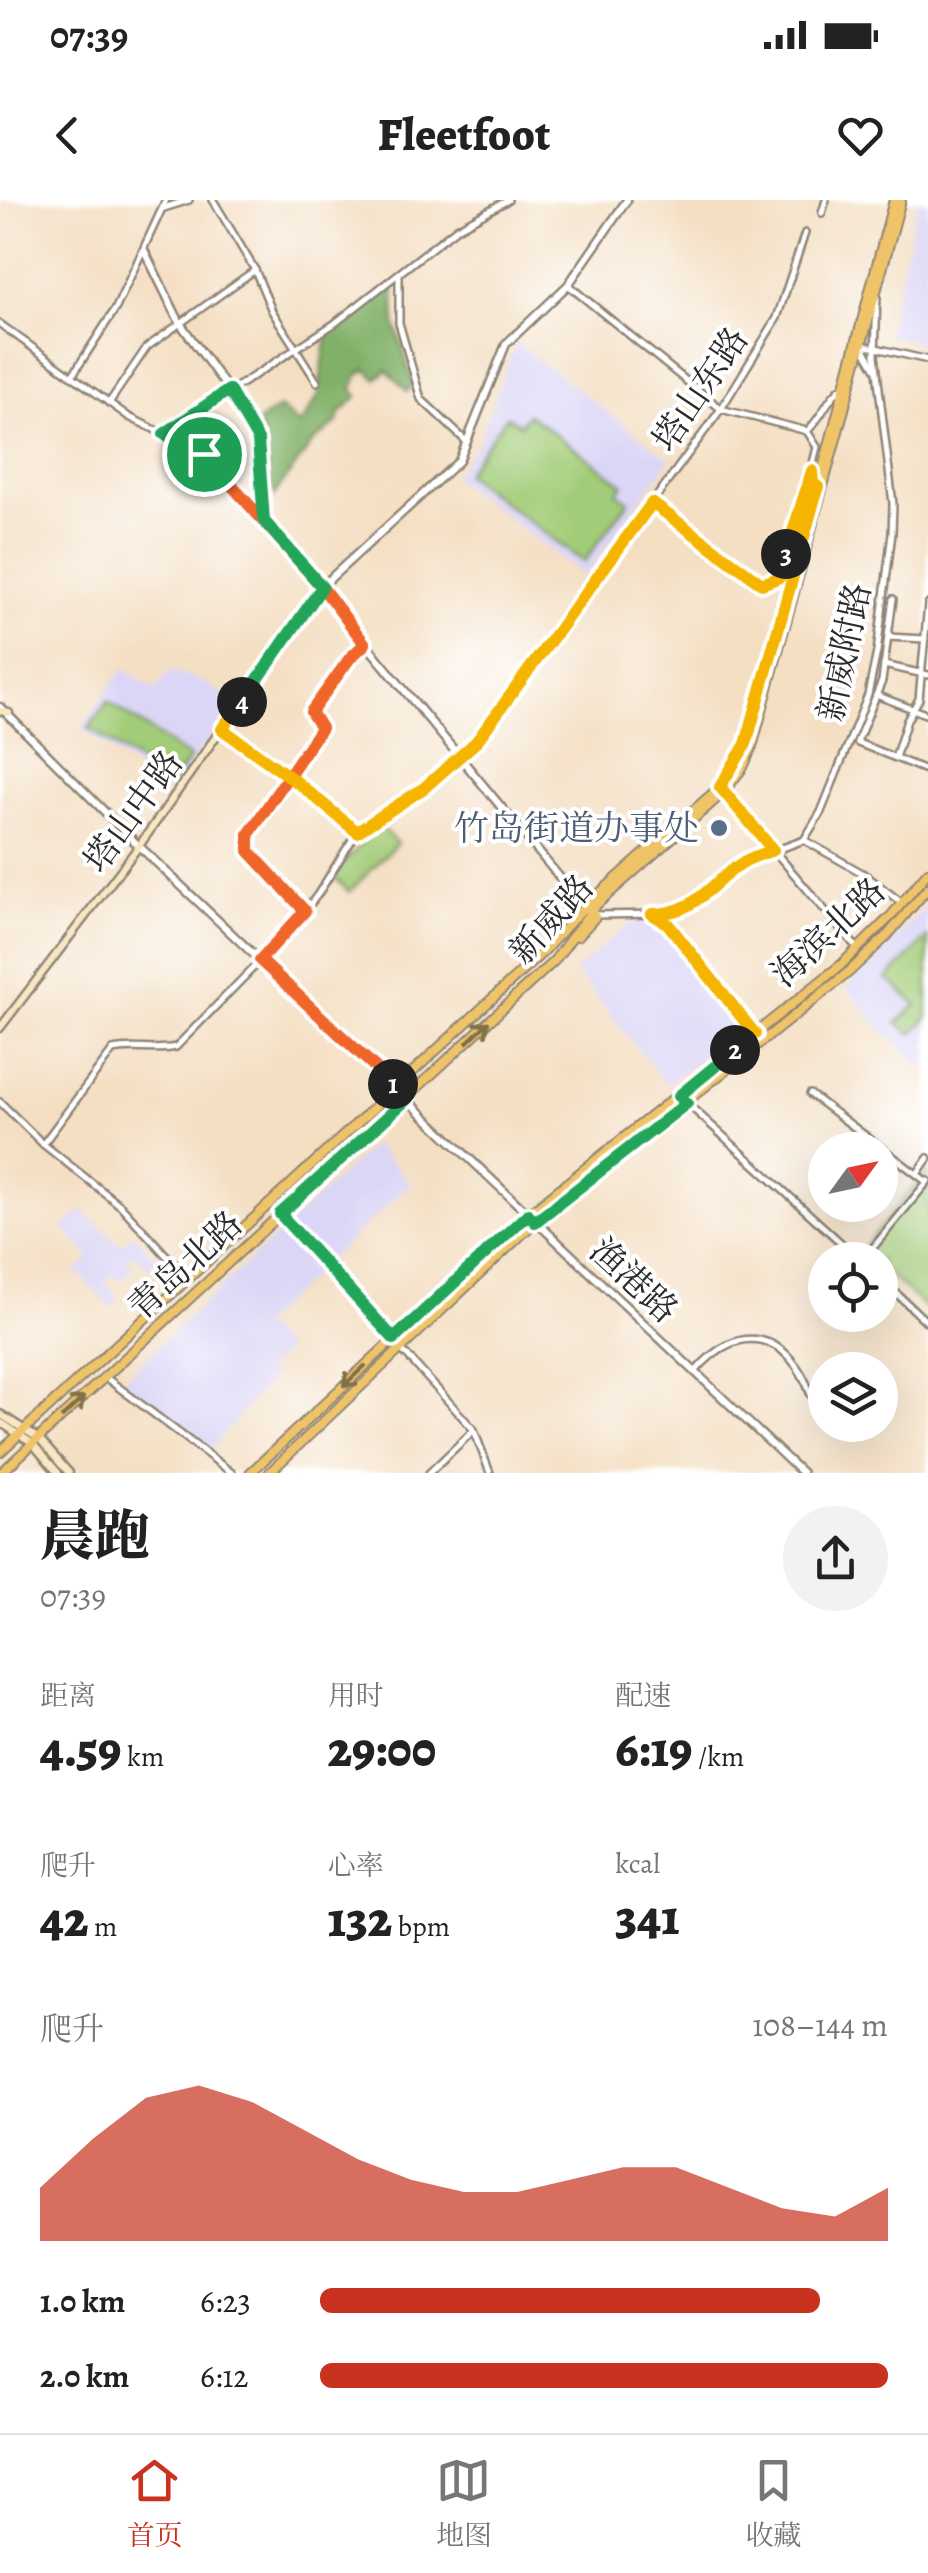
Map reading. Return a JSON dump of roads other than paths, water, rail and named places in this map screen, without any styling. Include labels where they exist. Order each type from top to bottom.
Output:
[{"type":"main road","name":"新威路","points":[[722,790],[746,744],[845,386],[878,288],[897,200]]},
{"type":"main road","name":"新威路","points":[[398,1088],[743,768],[752,747],[897,200]]},
{"type":"main road","name":"塔山中路","points":[[0,1028],[139,846],[322,587]]},
{"type":"main road","name":"海滨北路","points":[[532,1218],[858,950],[927,875]]},
{"type":"main road","name":"海滨北路","points":[[532,1218],[687,1103],[866,957],[924,898],[928,888]]},
{"type":"main road","name":"新威路","points":[[407,1099],[554,961],[590,912]]},
{"type":"main road","name":"青岛北路","points":[[0,1452],[398,1088]]},
{"type":"main road","name":"青岛北路","points":[[1,1473],[407,1099]]},
{"type":"main road","points":[[250,1473],[532,1218]]},
{"type":"main road","points":[[269,1473],[532,1218]]},
{"type":"main road","points":[[0,1414],[69,1473]]},
{"type":"main road","points":[[0,1422],[22,1432]]},
{"type":"main road","points":[[36,1442],[58,1473]]},
{"type":"street","points":[[72,376],[116,308],[165,204],[188,200]]},
{"type":"street","points":[[212,200],[255,270],[272,311],[317,382]]},
{"type":"street","points":[[164,434],[296,348],[399,275],[457,228],[508,200]]},
{"type":"street","name":"塔山中路","points":[[322,587],[459,462],[506,344],[568,284],[627,200]]},
{"type":"street","points":[[822,213],[826,200]]},
{"type":"street","name":"塔山东路","points":[[42,1144],[114,1050],[126,1047],[155,1052],[176,1047],[305,911],[357,832],[424,788],[476,742],[721,409],[777,318],[805,233]]},
{"type":"street","points":[[144,250],[180,322],[229,390],[258,440],[264,521]]},
{"type":"street","points":[[109,403],[148,347],[255,270]]},
{"type":"street","points":[[399,275],[400,323],[421,399],[467,442]]},
{"type":"street","points":[[568,284],[721,409],[807,431],[816,447],[780,577],[769,583],[762,584],[652,503]]},
{"type":"street","name":"新威附路","points":[[804,840],[854,742],[877,652],[894,504],[875,347],[878,288]]},
{"type":"street","points":[[0,324],[128,417],[204,454],[322,587],[365,644],[590,912],[664,914],[699,901],[742,863],[804,840],[864,874],[902,903]]},
{"type":"street","points":[[858,344],[928,360]]},
{"type":"street","points":[[858,344],[878,372]]},
{"type":"street","points":[[807,431],[823,418],[832,394],[845,386]]},
{"type":"street","points":[[812,471],[813,484],[818,487]]},
{"type":"street","points":[[893,599],[876,696],[854,742],[928,771]]},
{"type":"street","points":[[895,758],[925,675],[928,604]]},
{"type":"street","points":[[888,637],[927,639]]},
{"type":"street","points":[[305,911],[249,851],[249,834],[321,728],[311,712],[350,658],[365,644]]},
{"type":"street","points":[[884,665],[925,675]]},
{"type":"street","points":[[919,695],[928,698]]},
{"type":"street","points":[[876,696],[928,715]]},
{"type":"street","name":"渔港路","points":[[3,710],[139,846],[802,1473]]},
{"type":"street","points":[[222,729],[357,832]]},
{"type":"street","points":[[722,790],[858,950]]},
{"type":"street","points":[[652,914],[668,924],[762,1042]]},
{"type":"street","points":[[810,1094],[928,1182],[877,1242]]},
{"type":"street","points":[[679,1096],[842,1242]]},
{"type":"street","points":[[0,1102],[42,1144],[122,1206],[188,1278]]},
{"type":"street","points":[[916,1174],[928,1158]]},
{"type":"street","points":[[280,1214],[474,1430],[490,1473]]},
{"type":"street","points":[[898,1294],[928,1322]]},
{"type":"street","points":[[695,1372],[710,1354],[725,1346],[764,1338],[779,1345],[803,1374],[808,1387]]},
{"type":"street","points":[[106,1378],[232,1473]]},
{"type":"street","points":[[429,1473],[474,1430]]},
{"type":"place","name":"竹岛街道办事处","points":[[719,828]]}]
